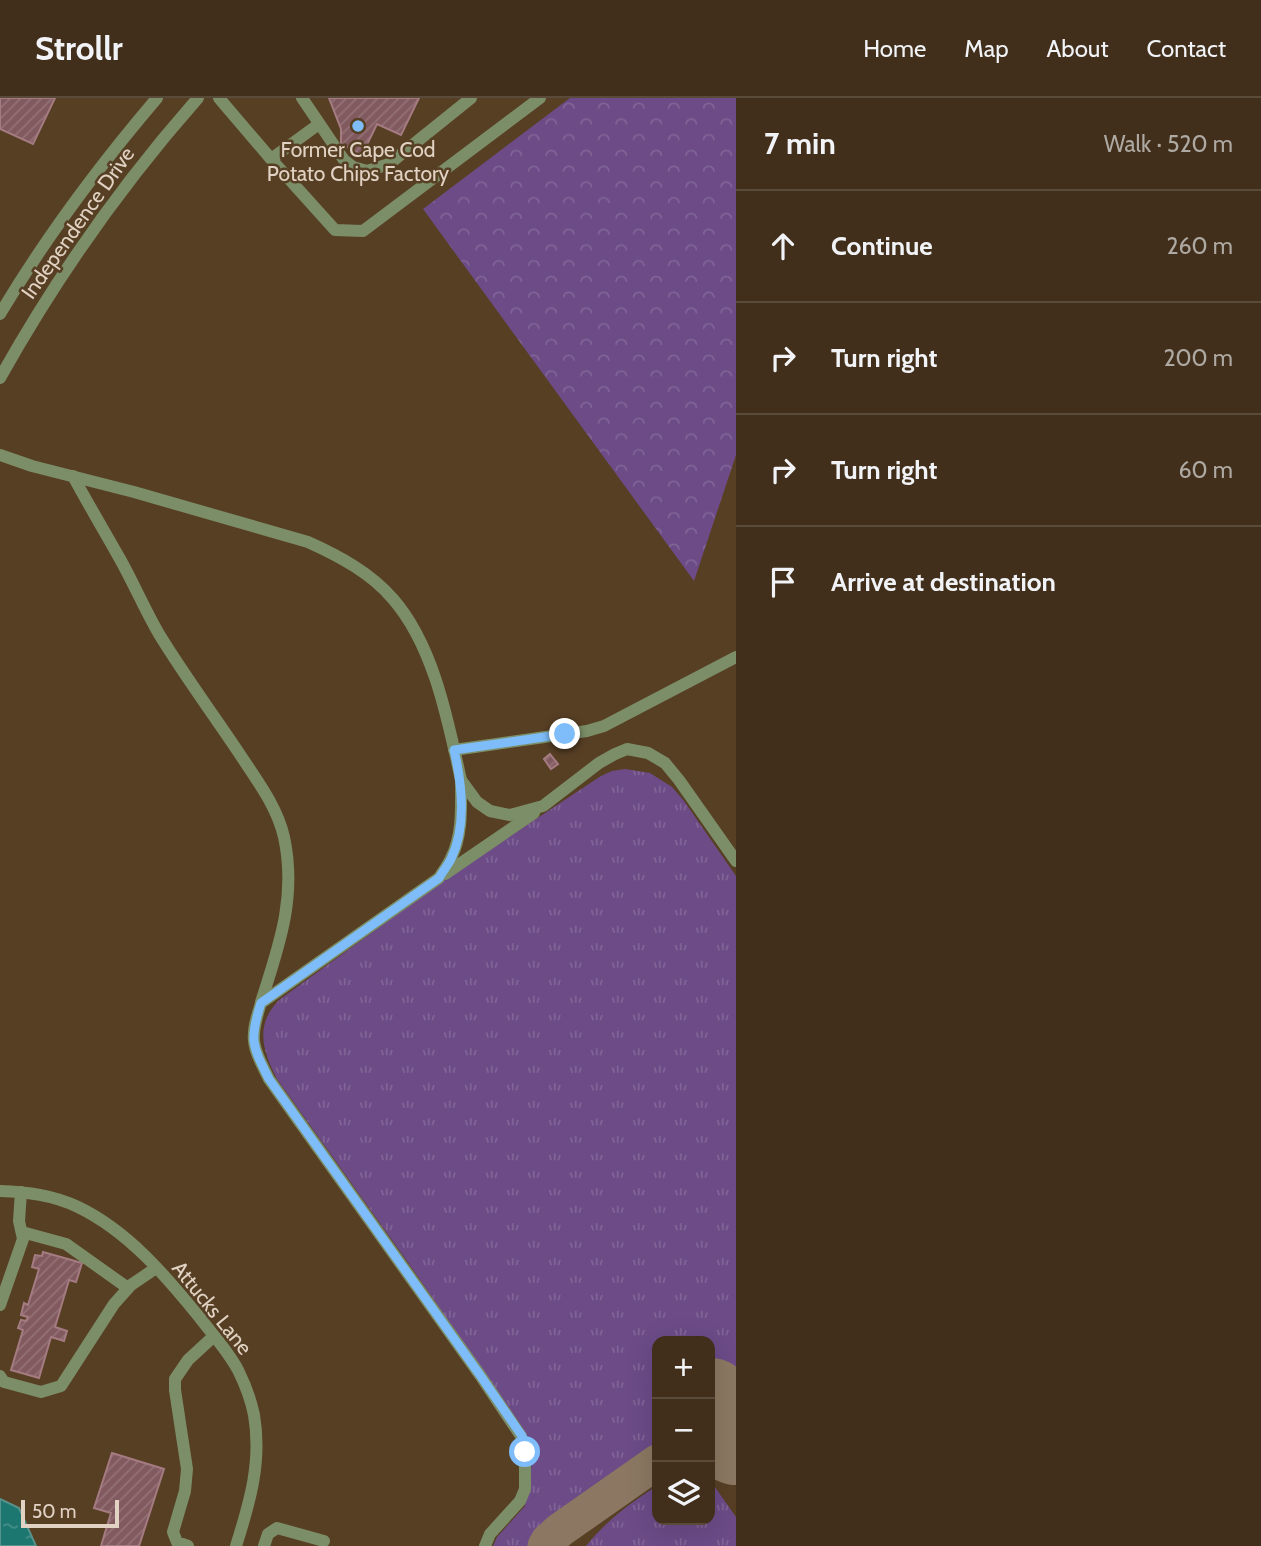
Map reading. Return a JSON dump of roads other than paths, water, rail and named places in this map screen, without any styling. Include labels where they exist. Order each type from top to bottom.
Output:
[{"type":"street","name":"Independence Drive","points":[[0,314],[75,200],[157,98]]},
{"type":"street","name":"Independence Drive","points":[[0,378],[55,284],[87,238],[198,98]]},
{"type":"street","points":[[219,98],[335,230],[363,231],[540,98]]},
{"type":"street","points":[[302,98],[344,160],[353,167],[367,171],[389,164],[471,98]]},
{"type":"street","points":[[271,159],[319,124]]},
{"type":"street","points":[[0,455],[308,542],[335,554],[368,576],[393,598],[413,627],[428,657],[461,780],[457,841],[439,878]]},
{"type":"street","points":[[73,476],[159,634],[256,778],[284,835],[288,862],[287,911],[253,1031],[255,1050],[269,1079],[522,1436],[525,1489],[520,1501],[490,1534],[485,1546]]},
{"type":"street","points":[[454,750],[587,731],[604,726],[736,657]]},
{"type":"street","points":[[261,1003],[543,806],[599,763],[627,749],[648,753],[665,763],[736,861]]},
{"type":"street","points":[[461,780],[477,802],[491,811],[510,815],[543,806]]},
{"type":"street","name":"Attucks Lane","points":[[0,1191],[49,1196],[87,1211],[119,1233],[156,1268],[229,1355],[242,1378],[256,1429],[256,1475],[236,1546]]},
{"type":"street","points":[[0,1305],[23,1239],[19,1221],[21,1192]]},
{"type":"street","points":[[22,1232],[65,1244],[128,1288]]},
{"type":"street","points":[[0,1376],[4,1382],[41,1392],[61,1386],[114,1304],[128,1288],[156,1268]]},
{"type":"street","points":[[188,1546],[177,1542],[173,1532],[185,1491],[187,1469],[175,1379],[188,1360],[214,1336]]},
{"type":"street","points":[[264,1546],[268,1534],[276,1528],[324,1541]]},
{"type":"water","points":[[0,1499],[19,1508],[36,1546],[0,1546]]},
{"type":"place","name":"Former Cape Cod Potato Chips Factory","points":[[358,126]]}]
